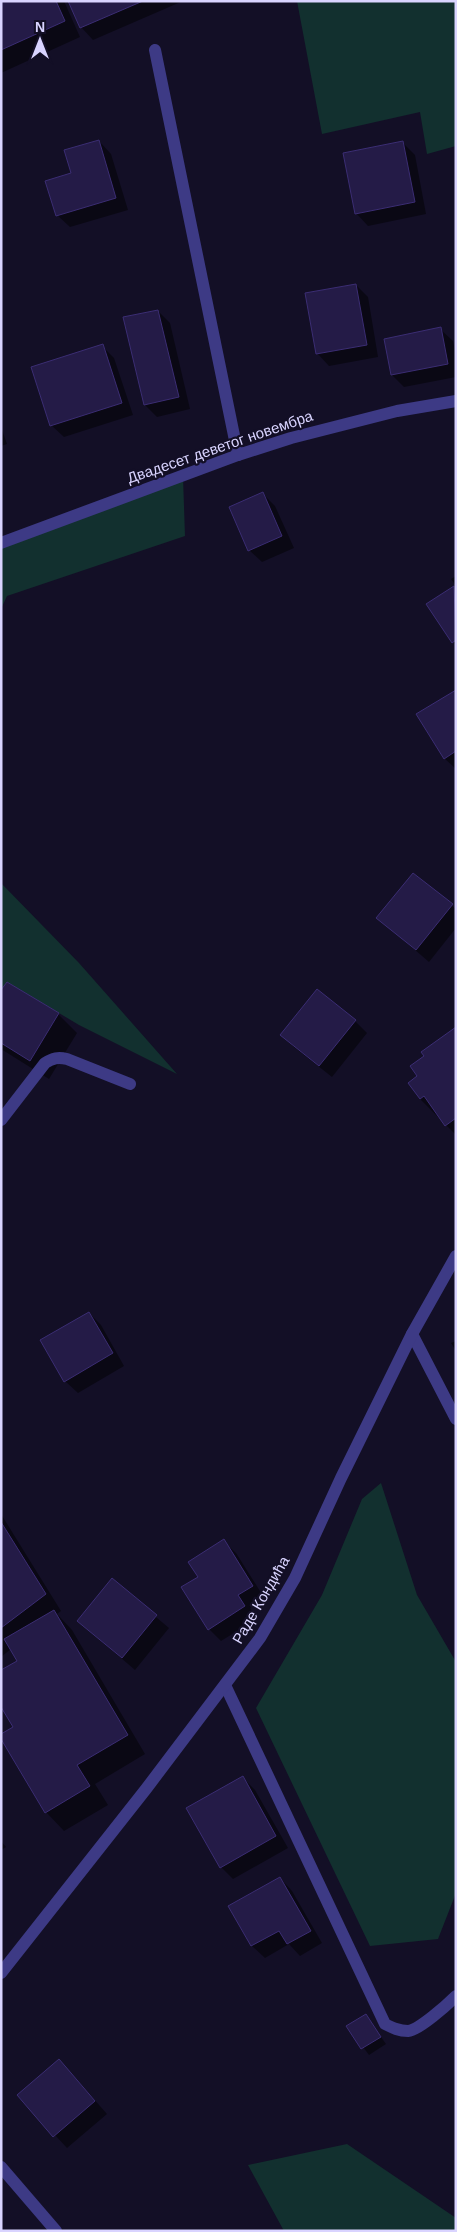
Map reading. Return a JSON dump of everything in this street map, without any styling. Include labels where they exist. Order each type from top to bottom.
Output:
[{"type":"street","points":[[155,50],[238,455]]},
{"type":"street","name":"Двадесет деветог новембра","points":[[1,543],[238,455],[332,426],[456,400]]},
{"type":"street","points":[[1,1120],[45,1063],[52,1059],[67,1059],[130,1084]]},
{"type":"street","name":"Раде Кондића","points":[[1,1973],[140,1797],[260,1638],[295,1578],[341,1478],[412,1334],[456,1256]]},
{"type":"street","points":[[412,1334],[456,1419]]},
{"type":"street","points":[[225,1685],[385,2024],[397,2030],[410,2031],[445,2007],[456,1996]]},
{"type":"street","points":[[1,2167],[56,2231]]},
{"type":"green space","points":[[297,1],[456,1],[456,146],[427,154],[420,112],[322,134]]},
{"type":"green space","points":[[183,477],[185,536],[7,596],[1,609],[1,544]]},
{"type":"green space","points":[[1,883],[79,963],[177,1074],[79,1025],[7,982],[1,990]]},
{"type":"green space","points":[[381,1483],[417,1595],[456,1662],[456,1893],[438,1939],[370,1946],[256,1708],[322,1595],[362,1499]]},
{"type":"green space","points":[[347,2144],[456,2218],[456,2231],[284,2231],[248,2165]]},
{"type":"building","points":[[1,1],[56,1],[65,21],[1,50]]},
{"type":"building","points":[[68,1],[143,1],[80,28]]},
{"type":"building","points":[[99,140],[116,198],[56,216],[45,181],[71,173],[64,150]]},
{"type":"building","points":[[403,141],[415,202],[355,214],[343,153]]},
{"type":"building","points":[[356,284],[367,345],[316,354],[305,293]]},
{"type":"building","points":[[158,310],[179,397],[144,405],[123,317]]},
{"type":"building","points":[[441,327],[448,364],[391,375],[384,339]]},
{"type":"building","points":[[103,344],[122,403],[50,426],[31,367]]},
{"type":"building","points":[[263,492],[282,536],[248,551],[229,507]]},
{"type":"building","points":[[454,586],[456,640],[452,643],[426,604]]},
{"type":"building","points":[[456,690],[456,751],[444,759],[416,714]]},
{"type":"building","points":[[413,873],[453,904],[416,950],[376,918]]},
{"type":"building","points":[[7,982],[59,1013],[30,1061],[1,1043],[1,990]]},
{"type":"building","points":[[317,989],[356,1020],[319,1066],[280,1035]]},
{"type":"building","points":[[456,1027],[456,1118],[445,1126],[424,1096],[420,1099],[408,1083],[417,1076],[410,1066],[424,1056],[421,1052]]},
{"type":"building","points":[[89,1312],[113,1353],[64,1382],[40,1340]]},
{"type":"building","points":[[1,1522],[46,1594],[1,1628]]},
{"type":"building","points":[[224,1539],[253,1586],[238,1595],[245,1606],[208,1630],[181,1587],[198,1577],[188,1562]]},
{"type":"building","points":[[112,1578],[157,1615],[122,1658],[77,1621]]},
{"type":"building","points":[[54,1610],[128,1735],[77,1765],[90,1786],[45,1813],[1,1739],[1,1734],[13,1727],[1,1707],[1,1670],[17,1661],[4,1639]]},
{"type":"building","points":[[243,1776],[276,1836],[220,1868],[186,1808]]},
{"type":"building","points":[[280,1877],[311,1931],[287,1944],[279,1931],[251,1946],[228,1906]]},
{"type":"building","points":[[366,2014],[381,2037],[361,2049],[346,2026]]},
{"type":"building","points":[[59,2059],[95,2101],[53,2137],[17,2095]]}]
